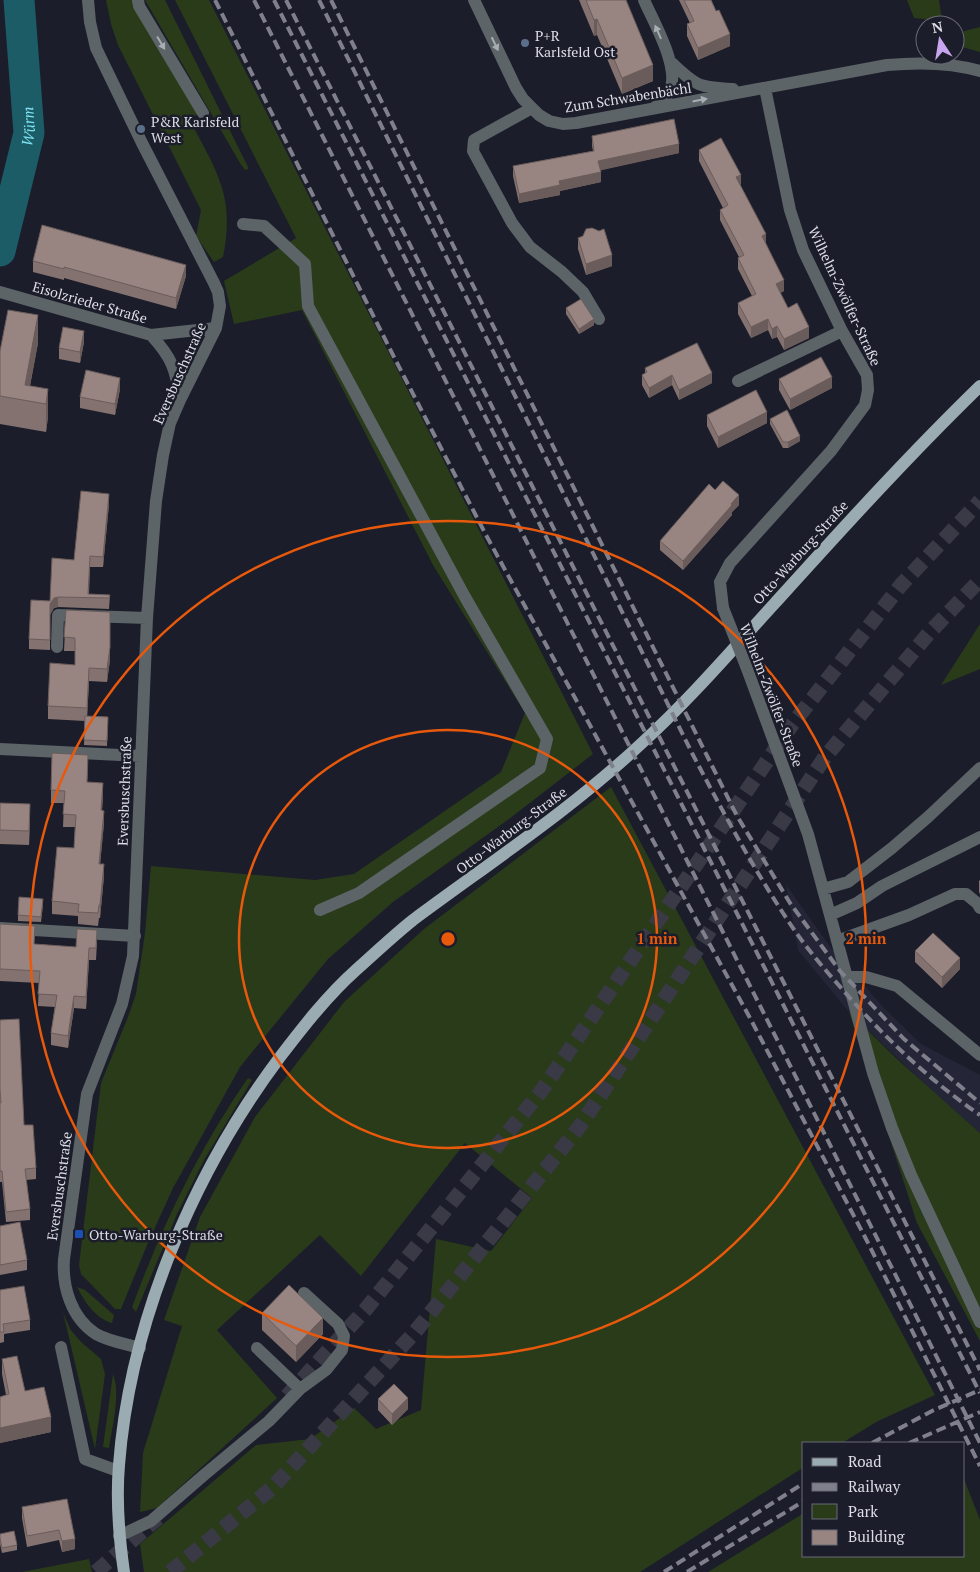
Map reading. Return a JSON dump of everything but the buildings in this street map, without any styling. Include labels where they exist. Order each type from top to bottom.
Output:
[{"type":"main road","name":"Otto-Warburg-Straße","points":[[140,1348],[162,1276],[190,1207],[223,1144],[258,1086],[301,1028],[351,974],[410,923],[515,847],[590,789],[646,740],[705,680],[881,486],[980,386]]},
{"type":"main road","points":[[124,1572],[119,1536],[118,1471],[128,1399],[140,1348]]},
{"type":"street","name":"Eversbuschstraße","points":[[88,0],[90,22],[96,48],[218,292],[220,306],[216,328],[180,400],[168,431],[161,464],[156,501],[147,618],[133,956],[122,1004],[87,1094],[63,1270],[67,1294],[86,1324],[103,1337],[140,1348]]},
{"type":"street","points":[[138,0],[139,6],[203,113]]},
{"type":"street","name":"Zum Schwabenbächl","points":[[474,0],[516,88],[532,108],[549,120],[562,124],[576,124],[851,71],[909,63],[930,62],[959,65],[980,71]]},
{"type":"street","points":[[644,0],[672,63],[673,82],[670,93],[652,109]]},
{"type":"street","name":"Zum Schwabenbächl","points":[[672,63],[691,81],[705,87],[734,89],[765,88]]},
{"type":"street","name":"Wilhelm-Zwölfer-Straße","points":[[765,88],[790,210],[803,250],[842,331],[866,375],[868,390],[865,405],[831,451],[730,563],[720,582],[723,608],[808,834],[874,1073],[892,1128],[910,1175],[980,1322]]},
{"type":"street","points":[[532,108],[474,140],[473,151],[512,223],[530,247],[562,272],[583,292],[599,319]]},
{"type":"street","points":[[244,224],[264,226],[305,264],[308,306],[464,597],[547,739],[540,768],[359,893],[320,910]]},
{"type":"street","name":"Eisolzrieder Straße","points":[[10,295],[151,335],[216,328]]},
{"type":"street","points":[[738,381],[842,331]]},
{"type":"street","name":"Eisolzrieder Straße","points":[[151,335],[166,352],[177,376],[180,400]]},
{"type":"street","points":[[57,647],[58,615],[147,618]]},
{"type":"street","points":[[0,749],[140,756]]},
{"type":"street","points":[[823,889],[848,882],[878,859],[980,768]]},
{"type":"street","points":[[830,915],[857,903],[882,886],[980,837]]},
{"type":"street","points":[[837,941],[909,915],[955,894],[966,894],[980,908]]},
{"type":"street","points":[[0,928],[135,936]]},
{"type":"street","points":[[848,977],[866,977],[897,986],[980,1055]]},
{"type":"street","points":[[119,1536],[151,1521],[270,1421],[300,1388],[326,1370],[342,1350],[344,1336],[338,1324],[304,1293]]},
{"type":"street","points":[[61,1347],[85,1459],[118,1471]]},
{"type":"street","points":[[257,1348],[300,1388]]},
{"type":"shaded area","points":[[786,885],[831,948],[884,1008],[921,1044],[980,1075],[980,1133],[929,1088],[849,1012],[798,950]]},
{"type":"green space","points":[[106,0],[132,0],[200,113],[189,119],[218,177],[224,194],[226,212],[227,230],[223,257],[214,262],[196,236],[201,210],[118,45]]},
{"type":"green space","points":[[145,0],[165,0],[248,169],[245,170],[240,163]]},
{"type":"green space","points":[[175,0],[209,0],[593,754],[509,819],[393,902],[328,959],[240,1067],[173,1188],[121,1309],[115,1309],[81,1274],[79,1265],[101,1083],[136,994],[145,933],[151,866],[315,880],[354,874],[501,772],[525,713],[433,565],[302,310],[234,324],[224,281],[296,238]]},
{"type":"green space","points":[[907,0],[939,0],[941,15],[915,15],[914,18]]},
{"type":"green space","points":[[980,27],[980,52],[965,48],[965,31]]},
{"type":"green space","points":[[980,624],[980,669],[941,685]]},
{"type":"green space","points":[[611,787],[935,1395],[878,1421],[844,1442],[802,1442],[802,1468],[640,1572],[144,1572],[140,1544],[256,1445],[310,1439],[354,1408],[376,1429],[421,1410],[436,1239],[491,1251],[532,1198],[465,1143],[361,1276],[320,1235],[217,1330],[277,1398],[157,1508],[140,1512],[143,1453],[182,1326],[164,1320],[200,1217],[255,1117],[344,1002],[424,929]]},
{"type":"green space","points":[[849,1012],[897,1059],[980,1133],[980,1341],[917,1223]]},
{"type":"green space","points":[[248,1078],[252,1080],[204,1160],[177,1214],[136,1312],[132,1307],[169,1217],[213,1132]]},
{"type":"green space","points":[[77,1287],[85,1290],[114,1315],[112,1323],[100,1317],[87,1304]]},
{"type":"green space","points":[[63,1312],[70,1329],[81,1342],[101,1359],[105,1374],[95,1449]]},
{"type":"green space","points":[[113,1374],[116,1401],[109,1448],[103,1447]]},
{"type":"green space","points":[[965,1482],[980,1520],[980,1572],[708,1572],[802,1514],[802,1557],[965,1557]]},
{"type":"green space","points":[[89,1559],[92,1572],[22,1572]]},
{"type":"waterway","name":"Würm","points":[[0,251],[29,133],[19,0]]},
{"type":"tunnel","points":[[287,1396],[366,1309],[542,1090],[791,726],[901,585],[980,501]]},
{"type":"tunnel","points":[[170,1572],[272,1488],[415,1332],[580,1126],[825,757],[929,633],[980,580]]},
{"type":"tunnel","points":[[96,1572],[158,1518]]},
{"type":"railway","points":[[215,0],[396,361],[486,535],[750,1018],[866,1239],[980,1466]]},
{"type":"railway","points":[[254,0],[980,1443]]},
{"type":"railway","points":[[274,0],[980,1393]]},
{"type":"railway","points":[[286,0],[980,1370]]},
{"type":"railway","points":[[319,0],[692,753],[754,866],[800,938],[858,1007],[890,1041],[925,1072],[980,1115]]},
{"type":"railway","points":[[331,0],[737,816],[790,903],[840,971],[904,1039],[980,1103]]},
{"type":"railway","points":[[874,1442],[932,1411],[980,1390]]},
{"type":"railway","points":[[911,1442],[980,1412]]},
{"type":"railway","points":[[664,1572],[802,1484]]},
{"type":"railway","points":[[687,1572],[802,1502]]},
{"type":"place","name":"P+R Karlsfeld Ost","points":[[525,43]]},
{"type":"place","name":"P&R Karlsfeld West","points":[[141,129]]},
{"type":"place","name":"Otto-Warburg-Straße","points":[[79,1234]]}]
